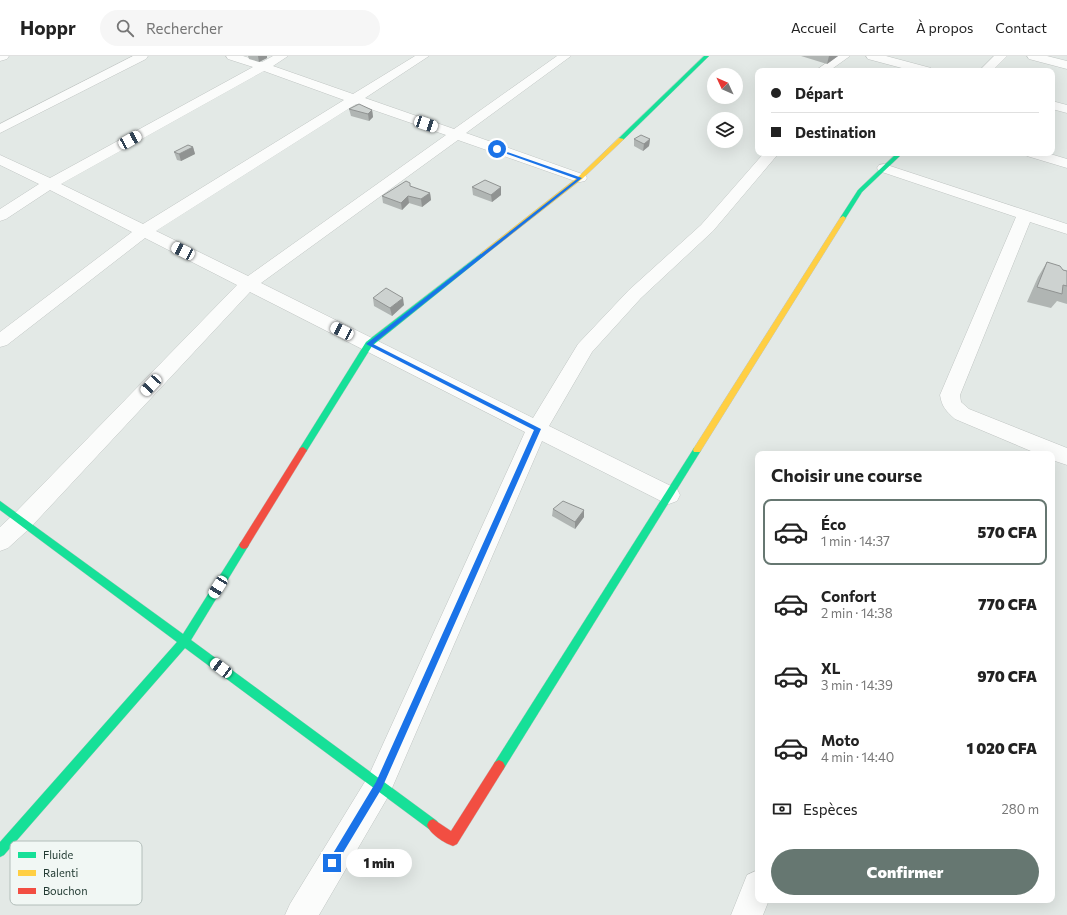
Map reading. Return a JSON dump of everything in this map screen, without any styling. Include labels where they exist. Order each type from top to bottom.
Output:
[{"type":"street","points":[[0,129],[142,56]]},
{"type":"street","points":[[232,56],[580,178]]},
{"type":"street","points":[[0,216],[50,184],[282,56]]},
{"type":"street","points":[[0,341],[144,231],[423,56]]},
{"type":"street","points":[[0,541],[22,521],[248,284],[565,56]]},
{"type":"street","points":[[0,851],[185,641],[369,344],[580,178],[707,56]]},
{"type":"street","points":[[826,68],[844,56]]},
{"type":"street","points":[[872,56],[916,68]]},
{"type":"street","points":[[988,68],[1001,56]]},
{"type":"street","points":[[1033,56],[1067,65]]},
{"type":"street","points":[[1055,106],[1067,109]]},
{"type":"street","points":[[301,915],[379,785],[538,429],[584,348],[635,294],[706,228],[769,156]]},
{"type":"street","points":[[0,505],[453,840],[860,191],[897,156]]},
{"type":"street","points":[[1042,156],[1067,164]]},
{"type":"street","points":[[0,159],[669,495]]},
{"type":"street","points":[[884,168],[1067,229]]},
{"type":"street","points":[[1025,215],[950,395],[952,405],[962,414],[1052,451]]},
{"type":"street","points":[[1055,452],[1067,457]]},
{"type":"street","points":[[747,915],[755,894]]},
{"type":"building","points":[[359,104],[372,110],[368,114],[349,109]]},
{"type":"building","points":[[641,135],[650,139],[644,144],[634,139]]},
{"type":"building","points":[[188,145],[193,147],[179,154],[174,152]]},
{"type":"building","points":[[485,180],[501,187],[491,195],[472,187]]},
{"type":"building","points":[[406,181],[410,183],[410,186],[430,193],[421,199],[408,196],[401,203],[382,196]]},
{"type":"building","points":[[1047,262],[1060,266],[1063,270],[1067,271],[1067,286],[1063,285],[1062,294],[1037,287]]},
{"type":"building","points":[[386,288],[403,298],[390,308],[373,298]]},
{"type":"building","points":[[563,501],[584,510],[575,522],[553,509]]},
{"type":"traffic: fast","points":[[621,139],[707,56]]},
{"type":"traffic: fast","points":[[843,218],[860,191],[897,156]]},
{"type":"traffic: fast","points":[[303,450],[369,344],[483,254]]},
{"type":"traffic: fast","points":[[499,766],[697,450]]},
{"type":"traffic: fast","points":[[0,505],[433,825]]},
{"type":"traffic: fast","points":[[0,851],[185,641],[244,545]]},
{"type":"traffic: slow","points":[[483,254],[580,178],[621,139]]},
{"type":"traffic: slow","points":[[697,450],[843,218]]},
{"type":"traffic: jam","points":[[244,545],[303,450]]},
{"type":"traffic: jam","points":[[433,825],[453,840],[499,766]]},
{"type":"route","points":[[332,863],[379,785],[538,429],[369,344],[580,178],[497,149]]}]
